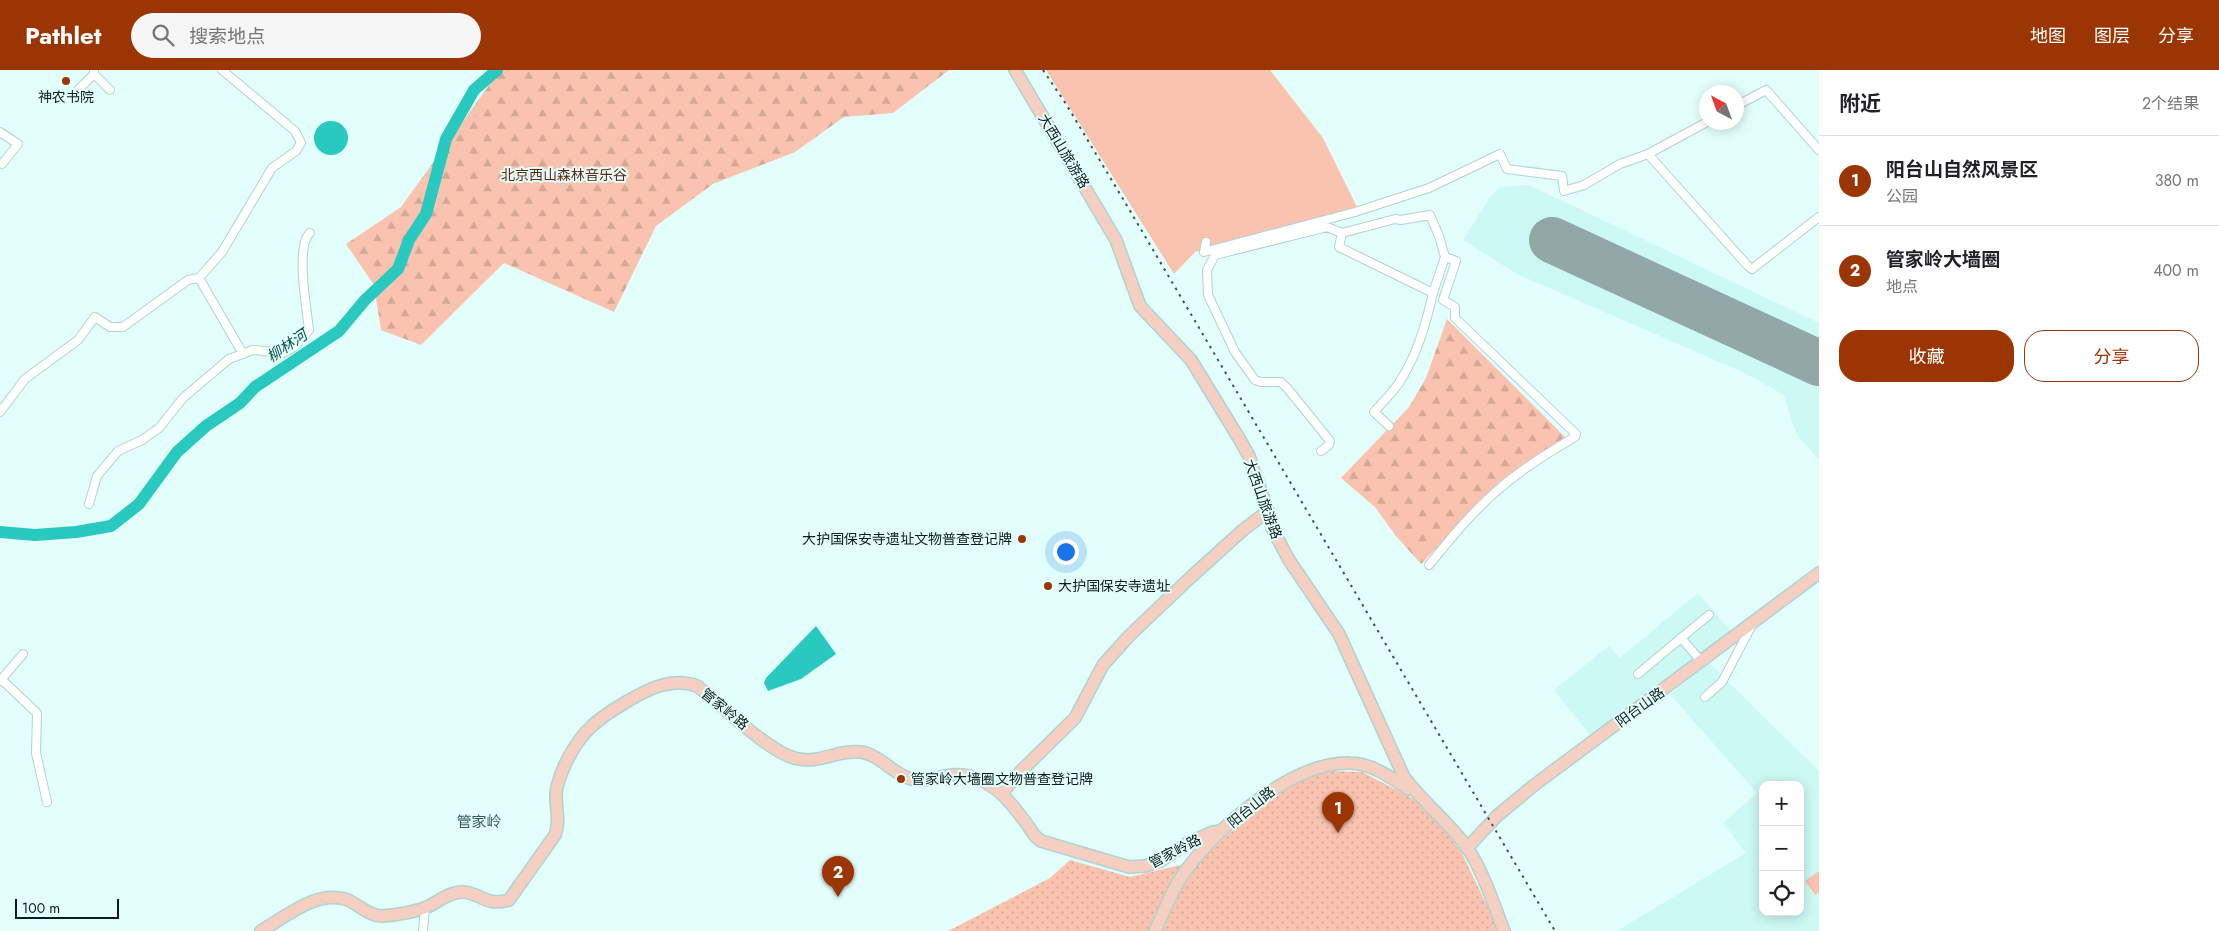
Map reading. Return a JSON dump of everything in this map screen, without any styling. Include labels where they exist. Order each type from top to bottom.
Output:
[{"type":"street","points":[[0,412],[25,379],[78,340],[95,317],[110,327],[123,327],[188,280],[199,278],[222,252],[272,168],[296,151],[302,142],[295,131],[222,70]]},
{"type":"street","name":"大西山旅游路","points":[[1015,70],[1116,240],[1140,306],[1191,360],[1240,440],[1249,456],[1279,544],[1339,634],[1404,777],[1418,797],[1442,818],[1467,848],[1488,889],[1504,931]]},
{"type":"street","points":[[78,90],[94,72],[110,90]]},
{"type":"street","points":[[1744,102],[1766,90],[1819,150]]},
{"type":"street","points":[[1206,242],[1204,252],[1355,212],[1429,188],[1500,154],[1507,169],[1562,176],[1564,191],[1584,185],[1620,164],[1648,154],[1699,126]]},
{"type":"street","points":[[0,132],[18,144],[2,164]]},
{"type":"street","points":[[1648,154],[1752,269],[1819,217]]},
{"type":"street","points":[[1321,452],[1329,445],[1330,441],[1288,389],[1281,382],[1261,382],[1255,380],[1235,352],[1208,295],[1207,270],[1215,255],[1326,227],[1342,233],[1395,218],[1401,220],[1430,215],[1445,257],[1424,329],[1412,359],[1398,384],[1374,412],[1389,426]]},
{"type":"street","points":[[89,504],[97,476],[118,451],[142,440],[159,428],[183,398],[229,359],[252,350],[284,353],[294,347],[309,330],[304,287],[303,251],[306,236],[310,233]]},
{"type":"street","points":[[1342,233],[1339,247],[1433,293]]},
{"type":"street","points":[[1428,564],[1466,520],[1500,488],[1542,456],[1575,437],[1576,434],[1455,318],[1454,307],[1443,300],[1456,261],[1445,257]]},
{"type":"street","points":[[199,278],[243,354]]},
{"type":"street","points":[[1002,794],[1020,772],[1075,718],[1103,665],[1129,636],[1213,557],[1268,511]]},
{"type":"street","name":"阳台山路","points":[[1467,848],[1498,816],[1534,786],[1819,574]]},
{"type":"street","points":[[1638,674],[1709,615]]},
{"type":"street","points":[[1705,696],[1722,682],[1753,623]]},
{"type":"street","points":[[1681,638],[1701,661]]},
{"type":"street","points":[[23,654],[1,680],[37,713],[36,753],[47,802]]},
{"type":"street","name":"管家岭路","points":[[262,931],[296,909],[325,897],[349,901],[380,916],[425,908],[453,894],[462,892],[487,902],[498,903],[509,900],[555,835],[558,828],[555,797],[557,783],[579,741],[601,718],[662,685],[687,683],[697,686],[760,737],[786,755],[795,758],[823,760],[860,752],[870,755],[910,779],[927,781],[945,775],[961,774],[981,779],[1002,794],[1035,836],[1042,840],[1129,867],[1145,866],[1160,861],[1188,843],[1213,832],[1221,831]]},
{"type":"street","points":[[1378,771],[1391,764],[1395,757]]},
{"type":"street","name":"阳台山路","points":[[1155,931],[1168,900],[1196,857],[1221,831],[1270,791],[1290,778],[1306,771],[1352,762],[1378,771],[1397,781],[1418,797]]},
{"type":"street","points":[[423,931],[425,908]]},
{"type":"shaded area","points":[[1529,185],[1819,323],[1819,460],[1796,434],[1784,395],[1747,374],[1517,274],[1463,240],[1490,197],[1500,187]]},
{"type":"shaded area","points":[[1698,593],[1731,632],[1593,738],[1554,690],[1609,646],[1620,658]]},
{"type":"shaded area","points":[[1709,663],[1819,771],[1819,931],[1617,931],[1746,853],[1723,823],[1757,793],[1670,694]]},
{"type":"green space","name":"北京西山森林音乐谷","points":[[500,70],[949,70],[893,113],[844,117],[795,152],[713,184],[656,226],[614,312],[504,263],[421,345],[381,330],[374,285],[346,244],[401,207]]},
{"type":"green space","points":[[1046,70],[1270,70],[1323,138],[1358,209],[1195,252],[1174,274]]},
{"type":"green space","points":[[1447,319],[1565,437],[1499,482],[1421,564],[1396,536],[1375,507],[1341,478],[1409,407],[1426,378]]},
{"type":"green space","points":[[1331,771],[1362,772],[1424,804],[1462,853],[1499,931],[948,931],[1050,878],[1070,860],[1130,877],[1197,861],[1253,813],[1299,780]]},
{"type":"green space","points":[[1819,871],[1819,892],[1815,895],[1805,881]]},
{"type":"water","points":[[331,121],[343,126],[348,138],[343,150],[331,155],[319,150],[314,138],[319,126]]},
{"type":"water","points":[[816,626],[836,654],[801,679],[768,691],[764,683],[766,678]]},
{"type":"waterway","name":"柳林河","points":[[0,532],[35,535],[76,532],[111,526],[139,504],[177,452],[206,426],[240,403],[255,387],[339,331],[365,300],[398,269],[409,240],[426,214],[446,139],[474,90],[497,70]]},
{"type":"runway","points":[[1552,240],[1819,363]]},
{"type":"railway","points":[[1043,70],[1066,104],[1123,199],[1555,931]]},
{"type":"place","name":"神农书院","points":[[66,81]]},
{"type":"place","name":"大护国保安寺遗址文物普查登记牌","points":[[1022,539]]},
{"type":"place","name":"大护国保安寺遗址","points":[[1048,586]]},
{"type":"place","name":"管家岭大墙圈文物普查登记牌","points":[[901,779]]},
{"type":"place","name":"阳台山自然风景区","points":[[1338,833]]},
{"type":"place","name":"管家岭大墙圈","points":[[838,897]]},
{"type":"district","name":"管家岭","points":[[479,822]]}]
